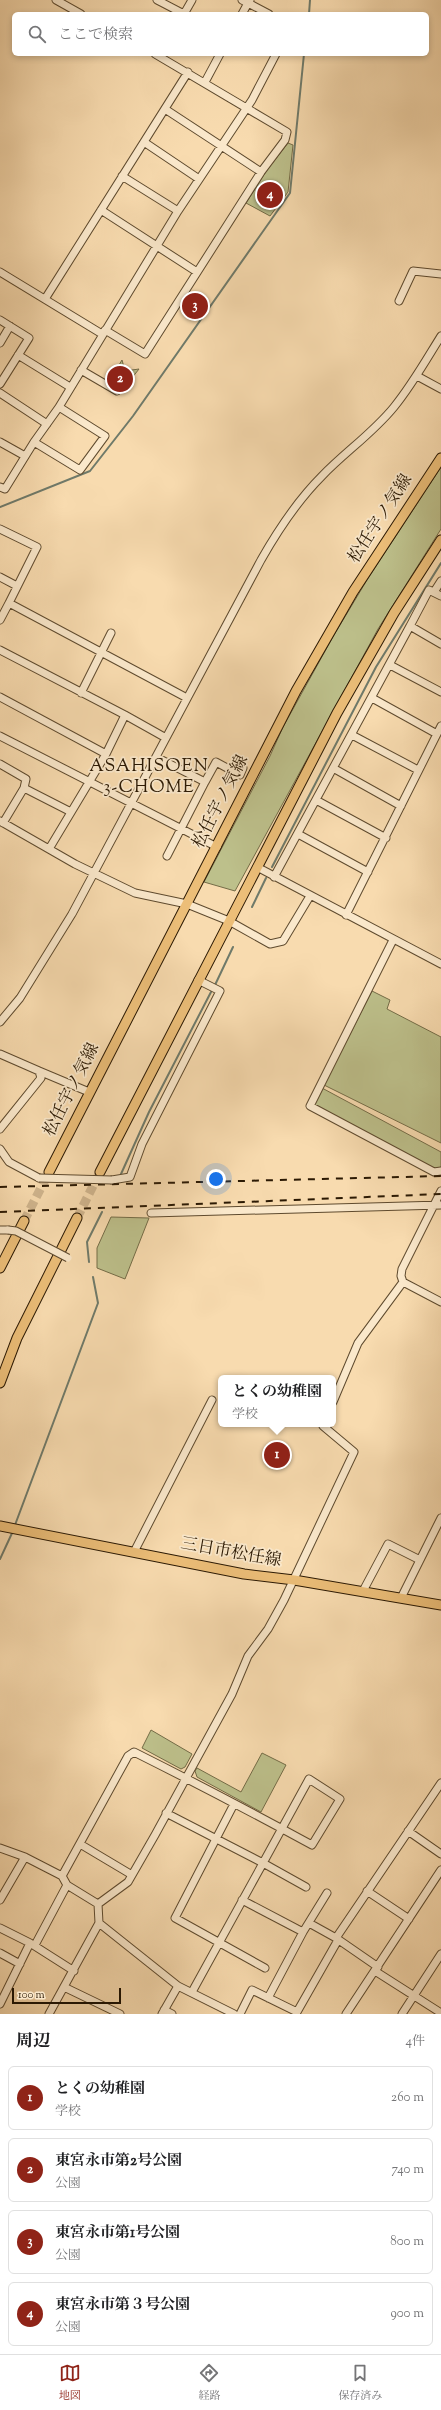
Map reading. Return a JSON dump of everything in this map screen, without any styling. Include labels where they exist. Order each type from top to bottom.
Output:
[{"type":"main road","name":"松任宇ノ気線","points":[[49,1172],[89,1092],[326,638],[381,548],[441,458]]},
{"type":"main road","points":[[100,1172],[198,980],[367,658],[441,540]]},
{"type":"main road","points":[[0,1383],[17,1338],[77,1218]]},
{"type":"main road","points":[[0,1268],[24,1221]]},
{"type":"main road","name":"三日市松任線","points":[[0,1526],[244,1574],[294,1580],[441,1605]]},
{"type":"street","points":[[56,0],[77,12]]},
{"type":"street","points":[[157,0],[180,12]]},
{"type":"street","points":[[185,12],[192,0]]},
{"type":"street","points":[[243,12],[247,1],[266,12]]},
{"type":"street","points":[[0,272],[103,332],[145,354],[262,172],[285,140],[287,132],[163,56]]},
{"type":"street","points":[[205,82],[219,56]]},
{"type":"street","points":[[0,487],[5,489],[34,442],[59,407],[70,386],[178,211],[252,100],[275,56]]},
{"type":"street","points":[[45,299],[188,72]]},
{"type":"street","points":[[165,109],[262,172]]},
{"type":"street","points":[[144,142],[199,179]]},
{"type":"street","points":[[122,176],[178,211]]},
{"type":"street","points":[[101,210],[197,272]]},
{"type":"street","points":[[399,301],[413,271],[441,274]]},
{"type":"street","points":[[0,320],[29,338],[0,384]]},
{"type":"street","points":[[0,343],[10,326]]},
{"type":"street","points":[[0,1022],[20,998],[94,874],[261,560],[284,521],[322,476],[366,436],[394,407],[417,376],[441,336]]},
{"type":"street","points":[[18,355],[70,386]]},
{"type":"street","points":[[80,370],[117,392]]},
{"type":"street","points":[[417,376],[441,389]]},
{"type":"street","points":[[0,393],[47,424]]},
{"type":"street","points":[[34,442],[80,470],[106,436],[59,407]]},
{"type":"street","points":[[0,442],[25,456]]},
{"type":"street","points":[[0,529],[37,548],[0,620]]},
{"type":"street","points":[[0,577],[17,586]]},
{"type":"street","points":[[434,592],[441,581]]},
{"type":"street","points":[[274,877],[390,665],[429,590],[441,596]]},
{"type":"street","points":[[9,604],[187,698]]},
{"type":"street","points":[[410,626],[441,644]]},
{"type":"street","points":[[81,693],[111,633]]},
{"type":"street","points":[[0,650],[166,738]]},
{"type":"street","points":[[390,665],[441,692]]},
{"type":"street","points":[[0,697],[106,754]]},
{"type":"street","points":[[372,698],[437,734]]},
{"type":"street","points":[[49,849],[106,754],[125,715]]},
{"type":"street","points":[[346,915],[441,726]]},
{"type":"street","points":[[352,735],[418,770]]},
{"type":"street","points":[[0,736],[217,847]]},
{"type":"street","points":[[156,757],[205,782]]},
{"type":"street","points":[[167,856],[216,762],[240,775],[243,768]]},
{"type":"street","points":[[0,764],[26,779],[24,788],[2,822],[94,874],[135,893],[187,904],[229,921],[270,944],[283,941],[310,896]]},
{"type":"street","points":[[333,768],[401,806]]},
{"type":"street","points":[[24,788],[71,812]]},
{"type":"street","points":[[316,800],[386,838]]},
{"type":"street","points":[[298,834],[368,872]]},
{"type":"street","points":[[257,867],[441,964]]},
{"type":"street","points":[[393,940],[310,1106],[434,1172],[441,1171]]},
{"type":"street","points":[[0,1149],[9,1162],[39,1178],[112,1180],[130,1178],[142,1144],[220,991],[198,980]]},
{"type":"street","points":[[0,1054],[89,1092]]},
{"type":"street","points":[[0,1129],[41,1078],[39,1071]]},
{"type":"street","points":[[441,1190],[437,1205],[402,1269],[401,1276],[403,1282],[441,1302]]},
{"type":"street","points":[[151,1213],[437,1205]]},
{"type":"street","points":[[0,1230],[16,1231],[68,1258]]},
{"type":"street","points":[[336,1395],[358,1343],[403,1282]]},
{"type":"street","points":[[134,1552],[212,1400]]},
{"type":"street","points":[[98,1904],[128,1882],[232,1694],[248,1656],[268,1629],[294,1580],[354,1452],[323,1427]]},
{"type":"street","points":[[401,1598],[441,1518]]},
{"type":"street","points":[[363,1591],[388,1544],[420,1560]]},
{"type":"street","points":[[62,1876],[128,1756],[134,1752],[185,1777],[234,1804],[281,1829],[312,1845],[340,1799],[309,1779],[281,1829],[192,1992]]},
{"type":"street","points":[[240,2014],[252,1990],[297,2012],[337,1939],[367,1891],[441,1783]]},
{"type":"street","points":[[234,1804],[175,1918],[265,1968]]},
{"type":"street","points":[[166,1813],[306,1887]]},
{"type":"street","points":[[408,1831],[441,1854]]},
{"type":"street","points":[[80,1844],[132,1875]]},
{"type":"street","points":[[0,1849],[25,1857],[62,1876],[67,1885],[98,1904]]},
{"type":"street","points":[[0,1900],[25,1857]]},
{"type":"street","points":[[346,2014],[441,1870]]},
{"type":"street","points":[[0,2004],[20,1964],[67,1885]]},
{"type":"street","points":[[367,1891],[409,1919]]},
{"type":"street","points":[[268,1998],[303,1932],[327,1893]]},
{"type":"street","points":[[242,1900],[303,1932]]},
{"type":"street","points":[[49,2014],[74,1971],[99,1923],[98,1904]]},
{"type":"street","points":[[99,1923],[178,1986],[234,2014]]},
{"type":"street","points":[[309,1923],[337,1939],[376,1969],[441,2013]]},
{"type":"street","points":[[0,1928],[33,1944],[74,1971]]},
{"type":"street","points":[[0,1952],[20,1964]]},
{"type":"street","points":[[402,2014],[439,1963],[441,1954]]},
{"type":"street","points":[[172,2014],[163,2012],[178,1986]]},
{"type":"street","points":[[64,1987],[120,2014]]},
{"type":"green space","points":[[288,143],[293,145],[288,192],[270,216],[246,203],[267,170]]},
{"type":"green space","points":[[190,294],[207,306],[201,314],[184,303]]},
{"type":"green space","points":[[122,360],[125,371],[139,369],[124,388],[110,380]]},
{"type":"green space","points":[[441,467],[441,529],[378,629],[235,891],[204,882],[270,756],[283,727],[334,635],[367,580]]},
{"type":"green space","points":[[372,991],[390,1000],[387,1009],[441,1037],[441,1143],[324,1085]]},
{"type":"green space","points":[[322,1088],[441,1152],[441,1169],[433,1168],[316,1107],[313,1103]]},
{"type":"green space","points":[[111,1217],[149,1218],[125,1279],[97,1268],[97,1248]]},
{"type":"green space","points":[[151,1730],[192,1754],[185,1767],[181,1769],[142,1748]]},
{"type":"green space","points":[[262,1753],[286,1765],[261,1812],[197,1777],[195,1771],[197,1768],[241,1792]]},
{"type":"waterway","points":[[309,12],[310,0]]},
{"type":"waterway","points":[[0,507],[90,471],[133,416],[290,193],[304,56]]},
{"type":"waterway","points":[[272,867],[376,667],[441,563]]},
{"type":"waterway","points":[[252,907],[266,878]]},
{"type":"waterway","points":[[215,985],[233,947]]},
{"type":"waterway","points":[[121,1174],[149,1112],[211,992]]},
{"type":"waterway","points":[[89,1262],[87,1242],[102,1212]]},
{"type":"waterway","points":[[15,1525],[98,1303],[93,1277]]},
{"type":"waterway","points":[[0,1559],[13,1531]]},
{"type":"tunnel","points":[[24,1221],[49,1172]]},
{"type":"tunnel","points":[[77,1218],[100,1172]]},
{"type":"railway","points":[[0,1187],[441,1176]]},
{"type":"railway","points":[[0,1212],[441,1194]]},
{"type":"place","name":"東宮永市第３号公園","points":[[270,195]]},
{"type":"place","name":"東宮永市第1号公園","points":[[195,306]]},
{"type":"place","name":"東宮永市第2号公園","points":[[120,379]]},
{"type":"place","name":"とくの幼稚園","points":[[277,1455]]},
{"type":"district","name":"ASAHISOEN 3-CHOME","points":[[149,777]]}]
